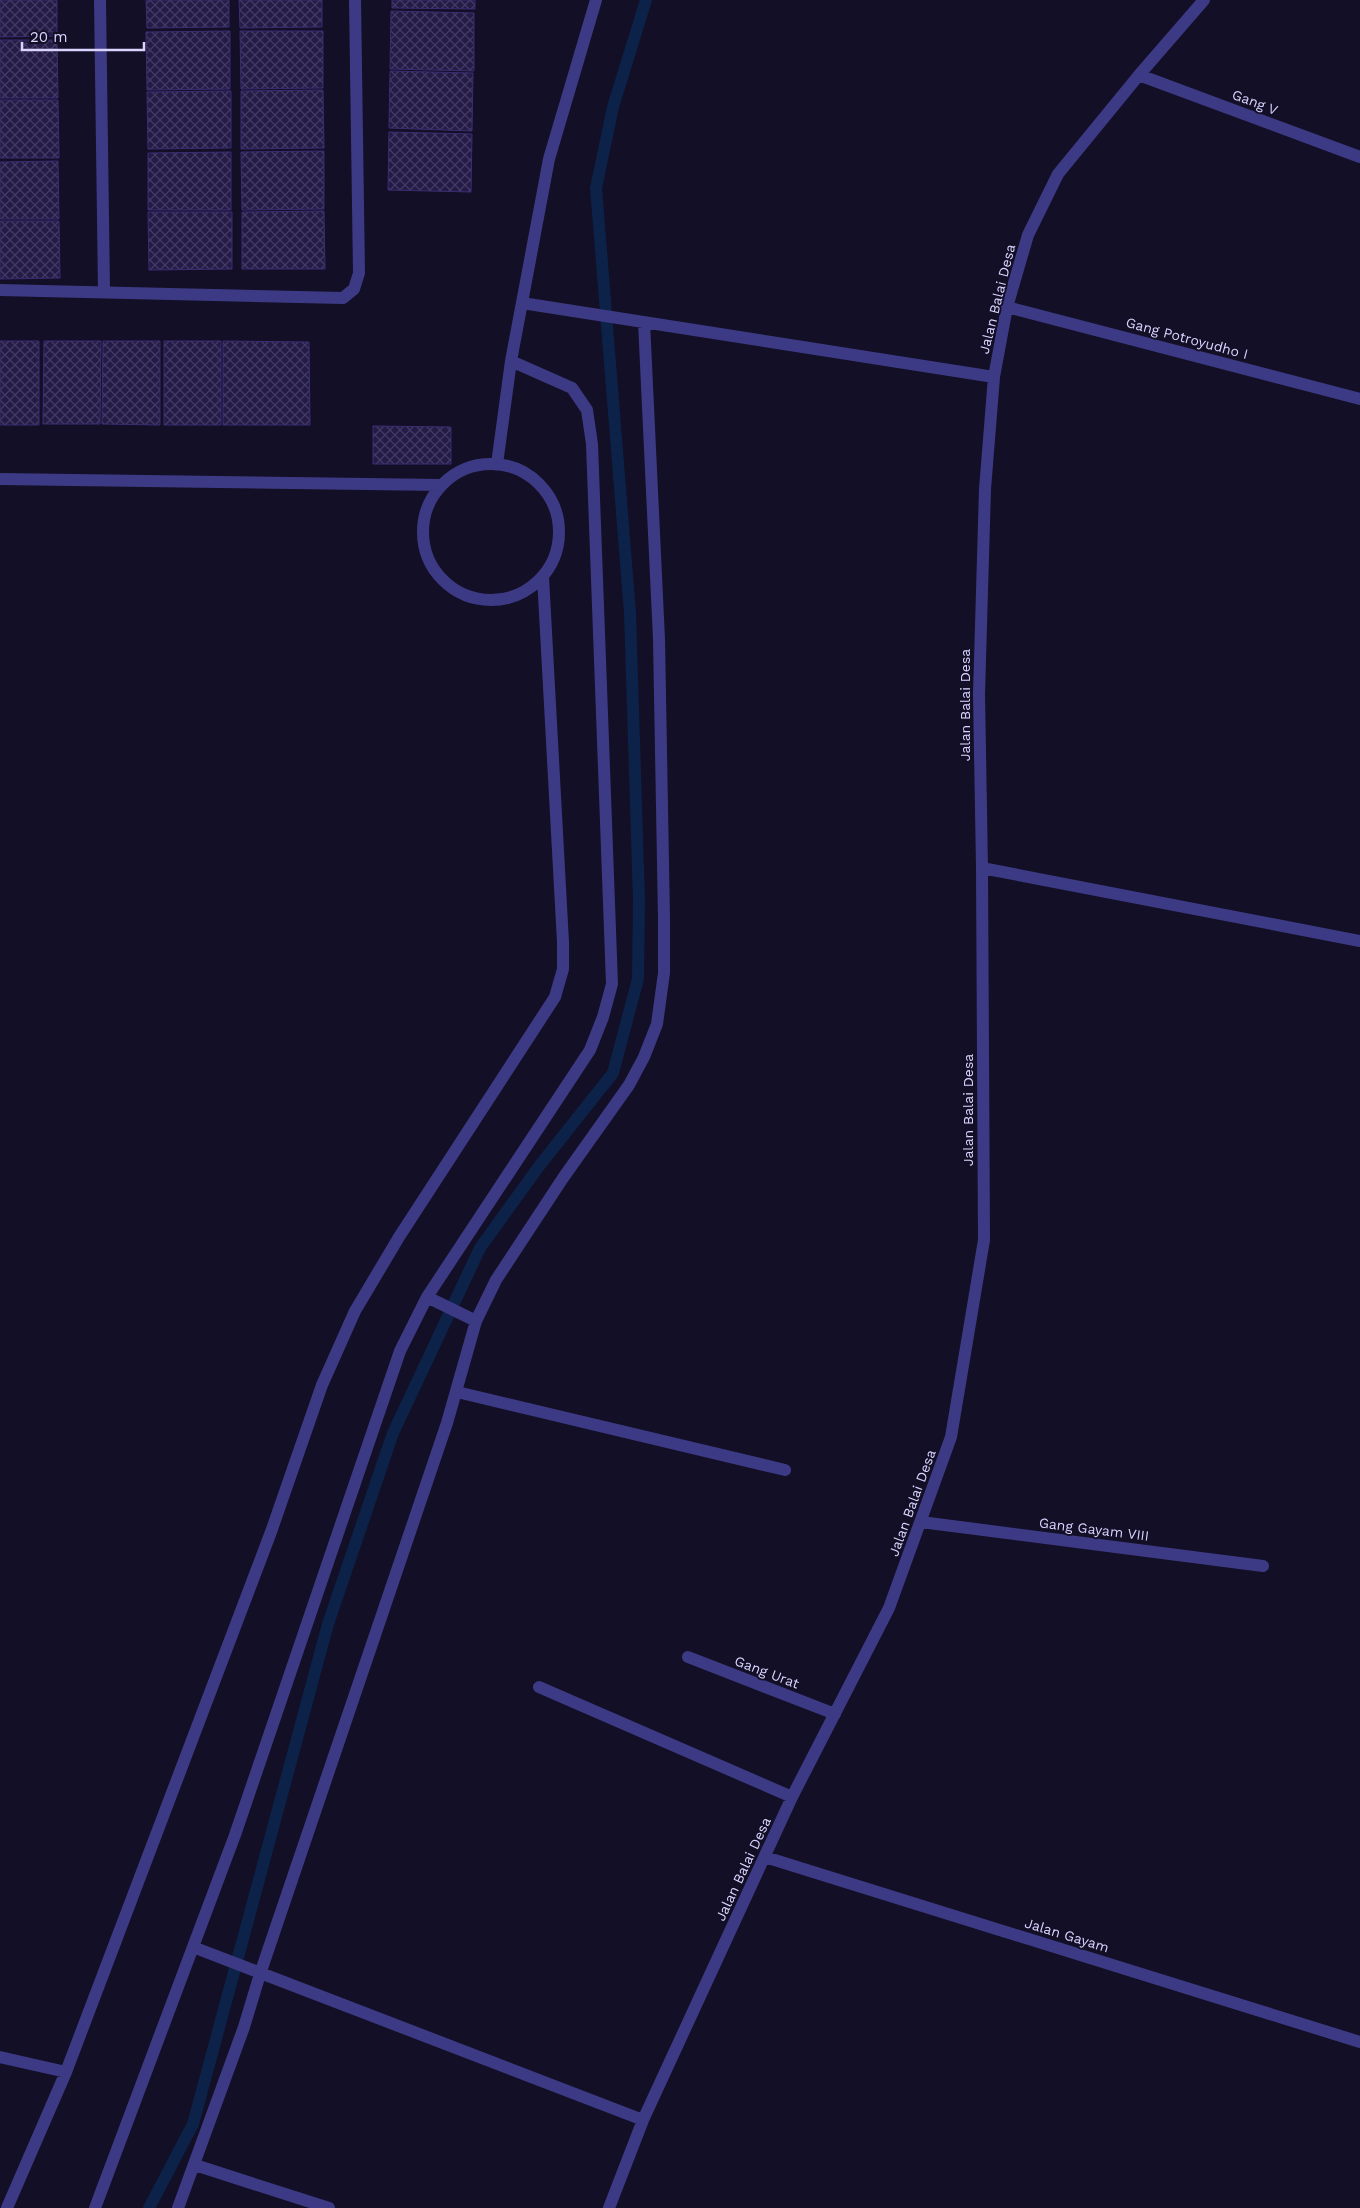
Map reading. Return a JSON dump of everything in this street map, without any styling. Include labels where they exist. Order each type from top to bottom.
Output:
[{"type":"street","points":[[100,0],[104,291]]},
{"type":"street","points":[[0,290],[343,298],[354,289],[359,273],[355,0]]},
{"type":"street","points":[[497,464],[512,361],[549,159],[596,0]]},
{"type":"street","name":"Jalan Balai Desa","points":[[609,2208],[643,2120],[792,1797],[889,1608],[951,1437],[984,1240],[979,694],[985,489],[994,377],[1007,307],[1028,236],[1058,174],[1139,74],[1204,0]]},
{"type":"street","name":"Gang V","points":[[1139,74],[1360,157]]},
{"type":"street","points":[[522,303],[994,377]]},
{"type":"street","name":"Gang Potroyudho I","points":[[1007,307],[1360,399]]},
{"type":"street","points":[[178,2208],[244,2027],[260,1974],[457,1392],[472,1319],[563,1178],[629,1085],[644,1057],[657,1024],[664,972],[659,639],[644,322]]},
{"type":"street","points":[[95,2208],[238,1825],[392,1374],[415,1318],[432,1299],[590,1050],[603,1017],[612,984],[592,444],[587,410],[572,388],[512,361]]},
{"type":"street","points":[[477,464],[497,464],[516,468],[532,477],[545,490],[554,506],[559,524],[558,544],[553,561],[543,577],[528,590],[510,598],[490,601],[471,598],[453,590],[438,576],[428,559],[423,540],[424,520],[430,502],[441,485],[457,472],[477,464]]},
{"type":"street","points":[[0,479],[441,485]]},
{"type":"street","points":[[7,2208],[66,2072],[267,1541],[322,1385],[355,1311],[399,1237],[555,997],[563,969],[563,942],[543,577]]},
{"type":"street","points":[[982,868],[1360,941]]},
{"type":"street","points":[[432,1299],[472,1319]]},
{"type":"street","points":[[457,1392],[784,1470]]},
{"type":"street","name":"Gang Gayam VIII","points":[[920,1522],[1263,1566]]},
{"type":"street","name":"Gang Urat","points":[[688,1657],[835,1714]]},
{"type":"street","points":[[539,1687],[792,1797]]},
{"type":"street","name":"Jalan Gayam","points":[[765,1857],[1360,2042]]},
{"type":"street","points":[[193,1947],[643,2120]]},
{"type":"street","points":[[0,2057],[66,2072]]},
{"type":"street","points":[[195,2165],[329,2208]]},
{"type":"building","points":[[0,0],[57,0],[57,36],[0,37]]},
{"type":"building","points":[[146,0],[229,0],[229,27],[147,28]]},
{"type":"building","points":[[239,0],[322,0],[322,27],[240,28]]},
{"type":"building","points":[[392,0],[475,0],[475,9],[392,8]]},
{"type":"building","points":[[391,11],[474,13],[474,71],[390,69]]},
{"type":"building","points":[[230,31],[230,89],[147,90],[146,32]]},
{"type":"building","points":[[240,31],[323,31],[323,88],[241,89]]},
{"type":"building","points":[[0,40],[57,40],[58,98],[0,98]]},
{"type":"building","points":[[390,71],[473,73],[472,131],[389,128]]},
{"type":"building","points":[[323,90],[324,148],[241,149],[241,91]]},
{"type":"building","points":[[231,91],[231,148],[148,149],[147,92]]},
{"type":"building","points":[[0,100],[58,100],[59,158],[0,158]]},
{"type":"building","points":[[389,132],[472,134],[471,192],[388,190]]},
{"type":"building","points":[[324,151],[324,209],[242,210],[241,152]]},
{"type":"building","points":[[231,152],[231,210],[148,210],[148,153]]},
{"type":"building","points":[[58,161],[59,219],[0,219],[0,162]]},
{"type":"building","points":[[324,211],[325,269],[242,269],[242,212]]},
{"type":"building","points":[[148,212],[232,212],[232,269],[149,270]]},
{"type":"building","points":[[0,221],[59,221],[60,278],[0,279]]},
{"type":"building","points":[[0,341],[39,341],[39,425],[0,425]]},
{"type":"building","points":[[44,341],[101,341],[100,424],[43,424]]},
{"type":"building","points":[[103,341],[160,341],[160,425],[102,424]]},
{"type":"building","points":[[164,341],[221,341],[221,425],[164,425]]},
{"type":"building","points":[[223,341],[309,342],[310,425],[223,425]]},
{"type":"building","points":[[373,426],[451,427],[451,464],[373,464]]},
{"type":"waterway","points":[[149,2208],[193,2124],[328,1624],[393,1433],[480,1248],[540,1165],[613,1073],[638,979],[639,900],[630,613],[596,188],[613,107],[646,0]]}]
